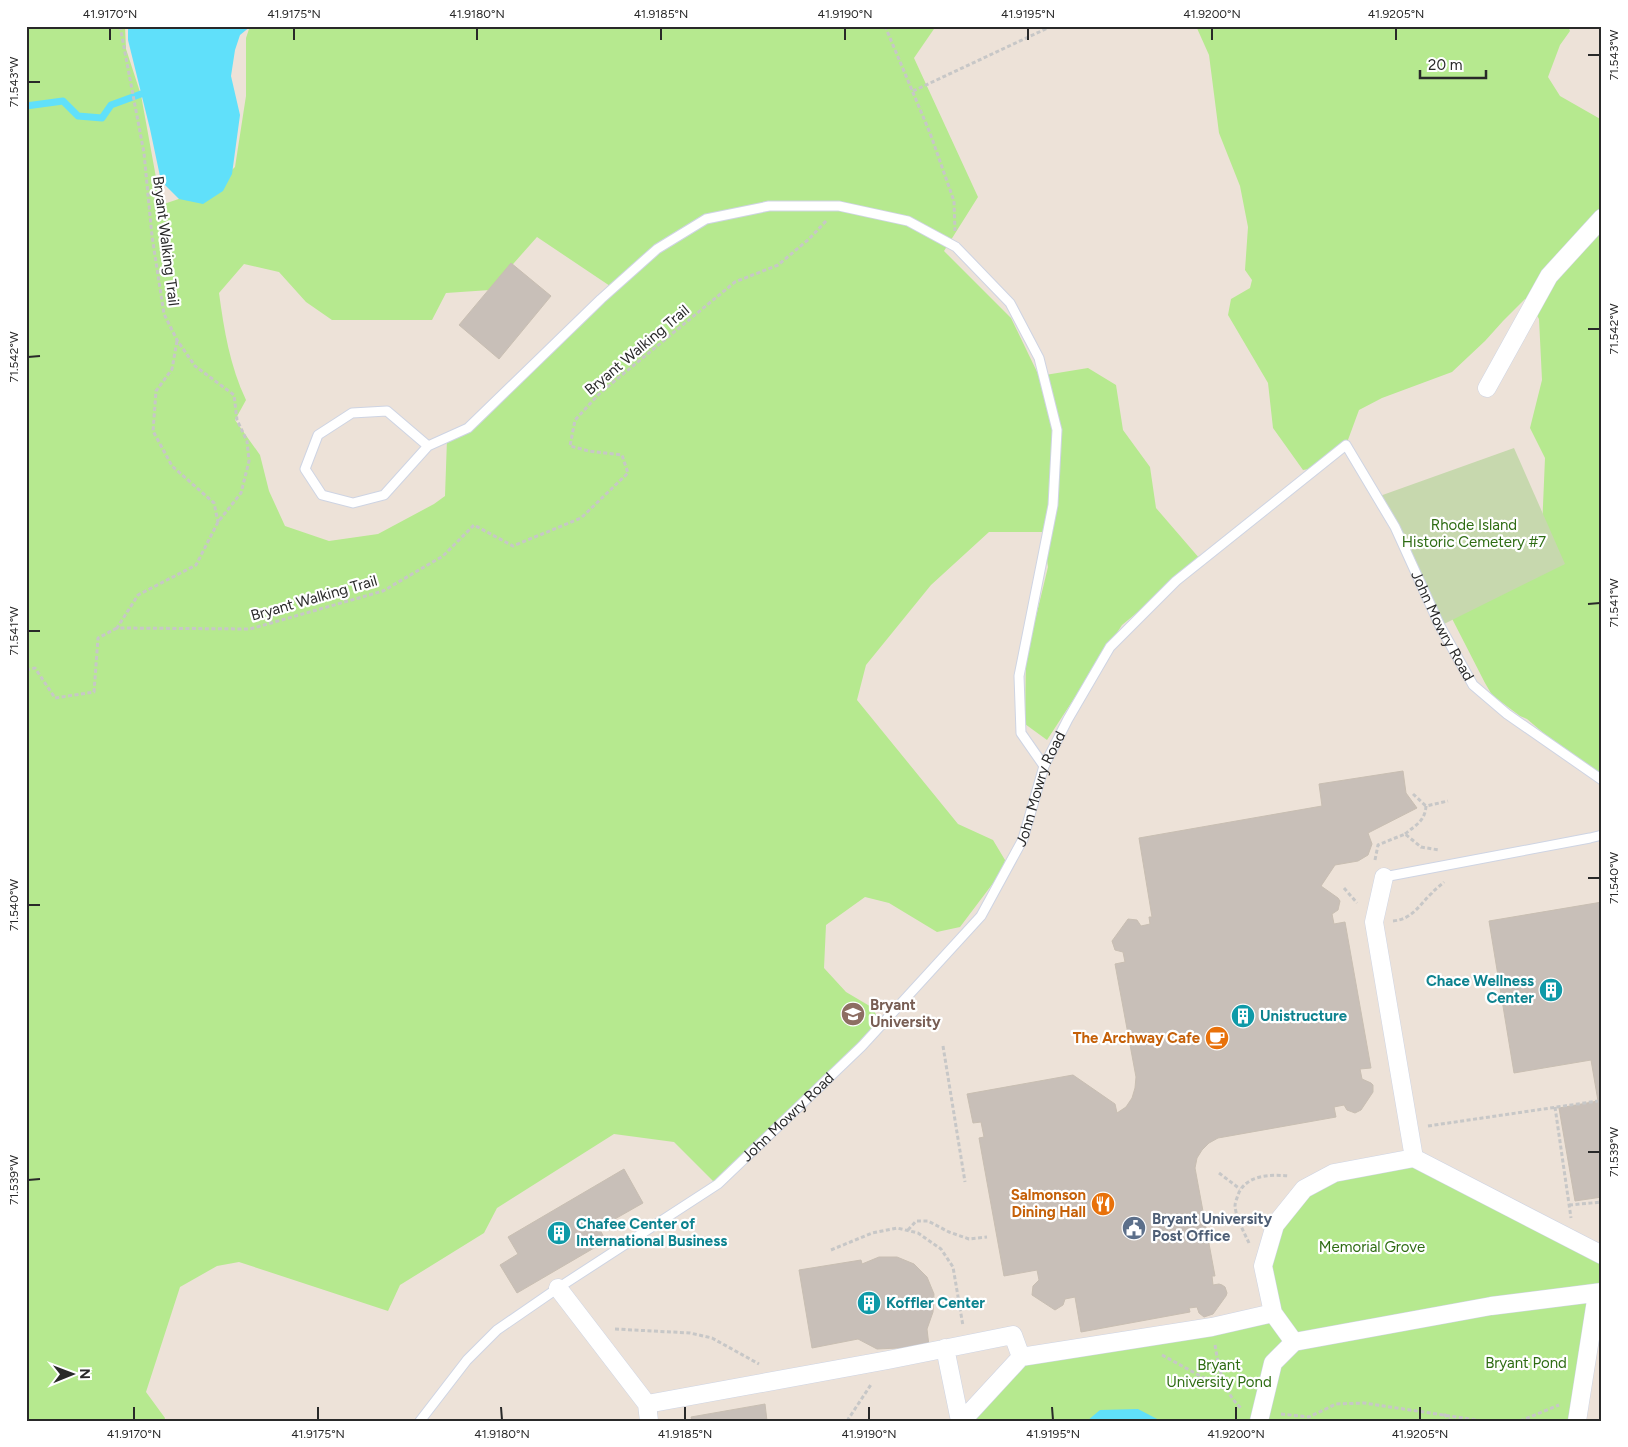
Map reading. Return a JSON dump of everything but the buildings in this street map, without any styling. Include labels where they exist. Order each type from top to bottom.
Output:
[{"type":"street","points":[[1487,388],[1549,276],[1602,218]]},
{"type":"street","points":[[1384,877],[1374,922],[1414,1158]]},
{"type":"street","points":[[1294,1342],[1273,1313],[1263,1266],[1275,1225],[1304,1189],[1334,1173],[1414,1158],[1602,1255]]},
{"type":"street","points":[[558,1288],[648,1412],[787,1378],[1013,1335],[1021,1357]]},
{"type":"street","points":[[1256,1415],[1273,1363],[1294,1342],[1491,1306],[1599,1293],[1576,1421]]},
{"type":"street","points":[[961,1421],[1021,1357],[1212,1327],[1273,1313]]},
{"type":"street","points":[[945,1348],[961,1421]]},
{"type":"lane","points":[[428,446],[387,411],[352,413],[318,435],[305,469],[322,495],[352,503],[384,495],[428,446],[468,428],[601,298],[657,249],[706,219],[769,206],[839,206],[908,221],[956,246],[1010,304],[1040,358],[1057,430],[1053,506],[1019,676],[1021,734],[1044,766]]},
{"type":"lane","name":"John Mowry Road","points":[[420,1421],[467,1360],[497,1330],[718,1184],[862,1046],[981,916],[1022,839],[1044,766],[1068,719],[1110,647],[1176,582],[1346,445],[1395,527],[1440,626],[1473,685],[1508,714],[1602,780]]},
{"type":"lane","points":[[1384,877],[1602,835]]},
{"type":"path","name":"Bryant Walking Trail","points":[[117,628],[138,595],[196,565],[218,522],[241,493],[249,461],[247,440],[237,420],[234,395],[195,366],[177,340],[164,314],[152,236],[144,153],[120,26]]},
{"type":"path","points":[[885,26],[930,133],[954,201],[956,246]]},
{"type":"path","points":[[912,92],[1052,26]]},
{"type":"path","name":"Bryant Walking Trail","points":[[117,628],[250,629],[383,591],[443,556],[474,525],[514,546],[581,518],[628,472],[622,455],[589,451],[570,446],[575,420],[600,393],[735,282],[778,265],[809,239],[839,206]]},
{"type":"path","points":[[177,340],[172,369],[156,390],[153,431],[172,466],[214,503],[218,522]]},
{"type":"path","points":[[26,670],[35,668],[55,698],[94,692],[98,638],[117,628]]},
{"type":"path","points":[[1413,794],[1426,806]]},
{"type":"path","points":[[1426,806],[1448,801]]},
{"type":"path","points":[[1405,834],[1421,821],[1425,814],[1426,806]]},
{"type":"path","points":[[1344,888],[1374,922],[1397,920],[1415,913],[1432,892],[1447,880]]},
{"type":"path","points":[[943,1046],[965,1182]]},
{"type":"path","points":[[1409,1129],[1598,1101]]},
{"type":"path","points":[[1555,1107],[1575,1241]]},
{"type":"path","points":[[1219,1173],[1240,1189]]},
{"type":"path","points":[[1267,1253],[1249,1243],[1240,1224],[1235,1205],[1240,1189],[1256,1177],[1277,1175],[1294,1177],[1304,1189]]},
{"type":"path","points":[[1568,1204],[1602,1202]]},
{"type":"path","points":[[907,1230],[916,1221],[928,1221],[968,1239],[987,1238]]},
{"type":"path","points":[[831,1250],[872,1234],[897,1228],[918,1233],[941,1249],[952,1267],[966,1344]]},
{"type":"path","points":[[1212,1327],[1226,1391],[1235,1403],[1256,1415],[1309,1417],[1336,1404],[1364,1403],[1483,1421]]},
{"type":"path","points":[[587,1328],[690,1333],[712,1338],[787,1378]]},
{"type":"path","points":[[1134,1339],[1226,1391]]},
{"type":"path","points":[[847,1421],[888,1360]]},
{"type":"path","points":[[1520,1421],[1580,1396]]},
{"type":"path","points":[[1444,1414],[1451,1421]]},
{"type":"green space","points":[[26,26],[125,26],[126,49],[141,95],[161,205],[214,187],[235,167],[246,96],[246,38],[250,26],[936,26],[914,58],[978,197],[944,251],[1011,318],[1039,376],[1088,368],[1116,385],[1123,430],[1150,467],[1156,508],[1200,559],[1122,625],[1047,740],[1025,724],[1026,658],[1048,567],[1043,532],[989,532],[931,585],[866,665],[857,700],[958,824],[993,840],[1005,860],[1003,870],[960,927],[937,932],[889,903],[865,897],[826,925],[824,968],[846,992],[873,1008],[881,1026],[822,1077],[718,1183],[714,1182],[674,1142],[614,1134],[497,1208],[484,1233],[400,1285],[388,1311],[239,1262],[217,1266],[180,1287],[146,1392],[165,1418],[164,1421],[26,1421]],"holes":[[[537,237],[610,286],[473,428],[447,439],[445,496],[434,504],[378,534],[329,541],[285,526],[269,491],[260,455],[235,420],[246,400],[228,348],[219,293],[244,264],[279,272],[306,302],[332,320],[432,320],[446,293],[490,290]]]},
{"type":"green space","points":[[1196,26],[1568,26],[1570,31],[1560,45],[1548,77],[1560,96],[1602,120],[1602,777],[1554,742],[1527,719],[1492,695],[1443,601],[1542,529],[1545,458],[1530,428],[1542,380],[1539,319],[1529,302],[1525,299],[1452,372],[1382,398],[1359,410],[1345,448],[1309,469],[1303,470],[1273,428],[1268,383],[1228,315],[1231,299],[1250,288],[1252,280],[1245,270],[1248,227],[1240,186],[1219,133],[1209,55]]},
{"type":"green space","name":"Rhode Island Historic Cemetery #7","points":[[1514,448],[1565,564],[1440,626],[1377,497]]},
{"type":"green space","points":[[1414,1158],[1602,1255],[1602,1292],[1577,1421],[962,1421],[1021,1357],[1273,1313],[1263,1266],[1275,1225],[1304,1189]]},
{"type":"water","points":[[128,26],[251,26],[240,35],[235,50],[231,76],[240,115],[232,174],[223,191],[203,204],[179,199],[161,181],[128,40]]},
{"type":"water","points":[[1138,1409],[1161,1421],[1087,1421],[1100,1410]]},
{"type":"waterway","points":[[26,106],[63,101],[78,116],[102,118],[111,105],[141,94]]},
{"type":"place","name":"Chace Wellness Center","points":[[1551,990]]},
{"type":"place","name":"Bryant University","points":[[853,1014]]},
{"type":"place","name":"Unistructure","points":[[1243,1016]]},
{"type":"place","name":"The Archway Cafe","points":[[1217,1038]]},
{"type":"place","name":"Salmonson Dining Hall","points":[[1103,1204]]},
{"type":"place","name":"Bryant University Post Office","points":[[1134,1228]]},
{"type":"place","name":"Chafee Center of International Business","points":[[559,1233]]},
{"type":"place","name":"Koffler Center","points":[[869,1303]]},
{"type":"park label","name":"Memorial Grove","points":[[1372,1247]]},
{"type":"park label","name":"Bryant Pond","points":[[1526,1363]]},
{"type":"park label","name":"Bryant University Pond","points":[[1219,1374]]}]
